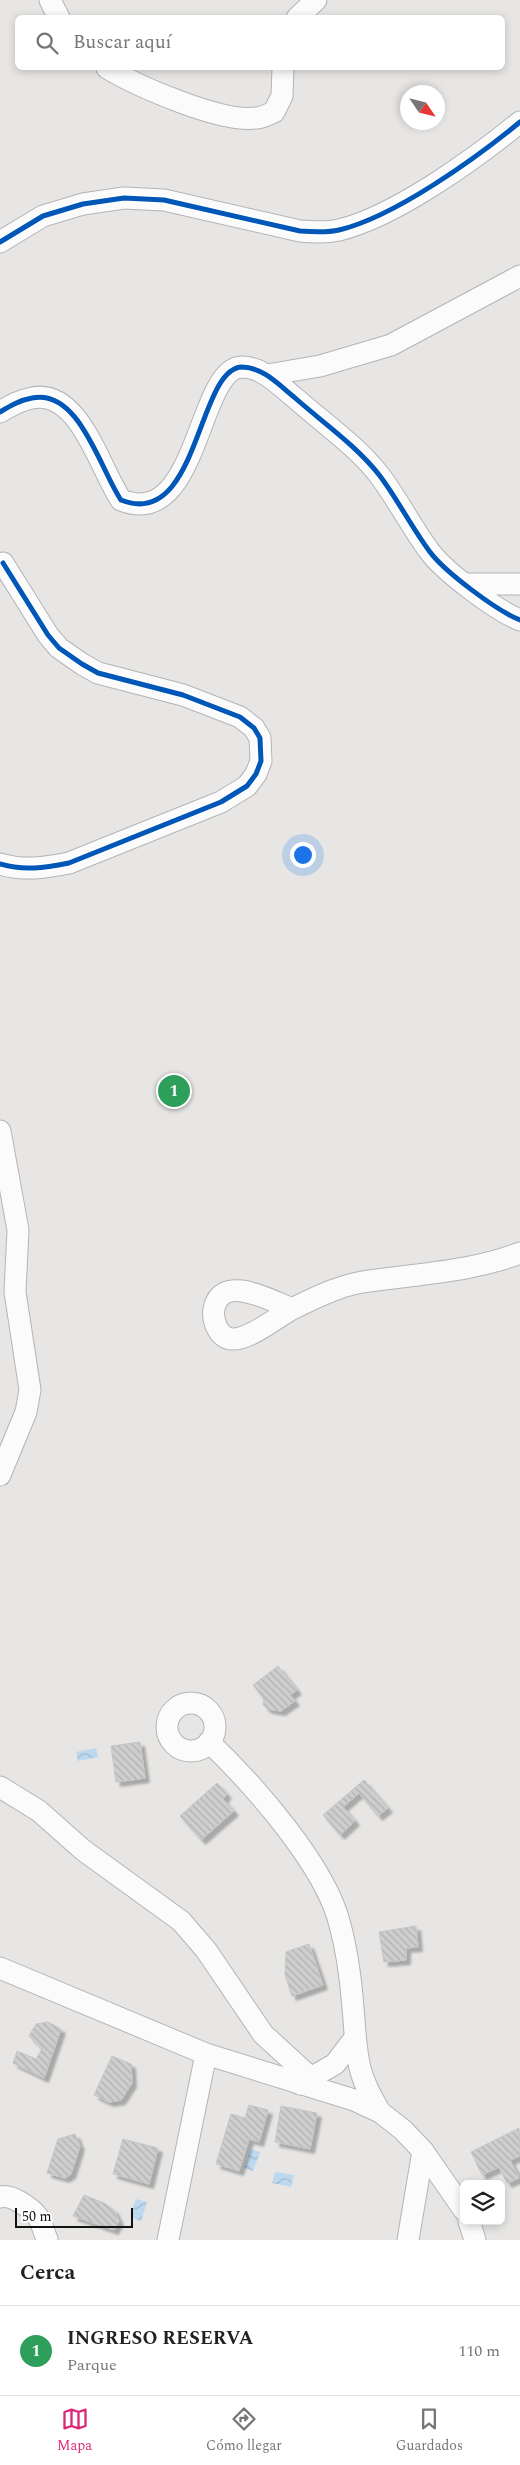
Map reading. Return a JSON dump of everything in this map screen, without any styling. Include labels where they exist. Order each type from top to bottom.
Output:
[{"type":"street","points":[[50,0],[58,15]]},
{"type":"street","points":[[300,15],[316,0]]},
{"type":"street","points":[[110,70],[129,81],[217,114],[237,118],[258,118],[274,112],[282,96],[283,70]]},
{"type":"street","points":[[0,242],[43,216],[83,204],[124,198],[164,200],[300,231],[317,233],[339,230],[366,220],[412,198],[497,141],[520,122]]},
{"type":"street","points":[[267,375],[320,366],[391,345],[520,277]]},
{"type":"street","points":[[0,412],[32,398],[45,397],[59,402],[77,419],[121,500],[133,505],[144,505],[157,501],[168,492],[179,477],[220,385],[232,371],[242,367],[267,375],[366,460],[380,476],[431,554],[495,607],[520,620]]},
{"type":"street","points":[[0,864],[19,869],[42,868],[69,863],[221,802],[247,786],[256,774],[261,761],[260,738],[254,728],[240,717],[183,695],[98,673],[59,648],[48,635],[3,562]]},
{"type":"street","points":[[465,584],[520,584]]},
{"type":"street","points":[[0,1132],[18,1230],[15,1292],[30,1390],[26,1412],[0,1475]]},
{"type":"street","points":[[292,1309],[358,1282],[467,1268],[520,1253]]},
{"type":"street","points":[[209,1742],[228,1760],[290,1834],[331,1898],[340,1925],[353,2007],[354,2039],[365,2084],[380,2112]]},
{"type":"street","points":[[0,1787],[39,1811],[83,1850],[181,1921],[198,1939],[263,2034],[306,2082]]},
{"type":"street","points":[[0,1968],[206,2054],[306,2082],[380,2112],[403,2130],[423,2151],[460,2204]]},
{"type":"street","points":[[306,2082],[335,2064],[354,2039]]},
{"type":"street","points":[[168,2240],[206,2054]]},
{"type":"street","points":[[408,2240],[423,2151]]},
{"type":"street","points":[[0,2197],[5,2196],[21,2203],[38,2217],[47,2240]]},
{"type":"street","points":[[470,2225],[475,2240]]},
{"type":"water","points":[[96,1748],[98,1757],[78,1761],[76,1752]]},
{"type":"water","points":[[251,2149],[260,2152],[253,2171],[244,2168]]},
{"type":"water","points":[[275,2172],[294,2175],[291,2187],[272,2183]]},
{"type":"water","points":[[136,2199],[147,2202],[141,2221],[130,2217]]},
{"type":"building","points":[[278,1666],[297,1690],[290,1695],[295,1701],[281,1711],[268,1709],[263,1705],[264,1699],[253,1685]]},
{"type":"building","points":[[140,1742],[145,1778],[116,1782],[111,1746]]},
{"type":"building","points":[[364,1780],[388,1808],[378,1816],[359,1793],[343,1807],[355,1821],[340,1835],[323,1815]]},
{"type":"building","points":[[217,1783],[227,1794],[223,1799],[234,1811],[201,1840],[180,1816]]},
{"type":"building","points":[[416,1926],[418,1947],[406,1948],[406,1960],[384,1962],[379,1932]]},
{"type":"building","points":[[309,1944],[323,1985],[292,1996],[285,1975],[286,1952]]},
{"type":"building","points":[[48,2022],[61,2029],[44,2078],[13,2063],[17,2051],[36,2059],[42,2049],[29,2036],[36,2024]]},
{"type":"building","points":[[112,2056],[131,2064],[132,2083],[121,2100],[109,2102],[94,2095]]},
{"type":"building","points":[[249,2105],[268,2110],[259,2142],[249,2139],[239,2171],[216,2164],[231,2114],[245,2118]]},
{"type":"building","points":[[281,2106],[317,2113],[310,2149],[275,2142]]},
{"type":"building","points":[[519,2128],[520,2156],[510,2160],[519,2178],[507,2183],[499,2167],[482,2175],[471,2152]]},
{"type":"building","points":[[75,2134],[80,2146],[71,2174],[65,2178],[47,2173],[58,2139]]},
{"type":"building","points":[[123,2139],[158,2148],[149,2184],[113,2174]]},
{"type":"building","points":[[84,2195],[104,2203],[114,2210],[119,2221],[114,2230],[73,2216]]},
{"type":"cycle path","points":[[0,242],[43,216],[83,204],[124,198],[164,200],[300,231],[324,232],[339,230],[361,223],[409,200],[480,153],[520,122]]},
{"type":"cycle path","points":[[0,412],[11,405],[32,398],[48,398],[63,405],[86,434],[121,500],[147,503],[166,492],[182,472],[215,393],[227,374],[242,367],[257,370],[277,383],[350,444],[371,465],[387,485],[430,552],[447,570],[485,600],[520,620]]},
{"type":"cycle path","points":[[0,864],[17,868],[34,868],[69,863],[221,802],[247,786],[256,774],[261,761],[260,738],[254,728],[240,717],[183,695],[98,673],[59,648],[48,635],[3,563]]},
{"type":"place","name":"INGRESO RESERVA","points":[[174,1091]]}]
